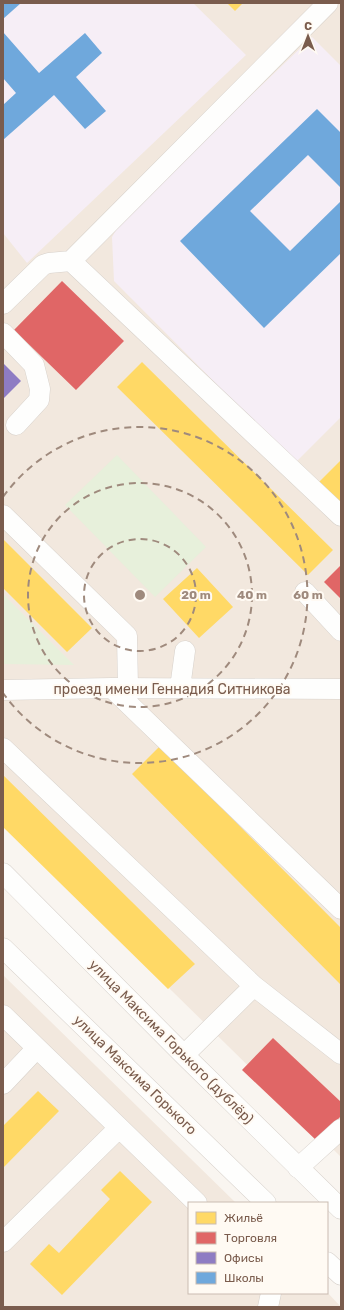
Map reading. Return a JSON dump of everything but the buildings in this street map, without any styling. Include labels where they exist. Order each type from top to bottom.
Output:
[{"type":"street","points":[[3,304],[43,265],[49,262],[71,261],[317,7]]},
{"type":"street","points":[[71,261],[341,516]]},
{"type":"street","points":[[3,333],[34,365],[40,388],[39,400],[16,425]]},
{"type":"street","points":[[3,515],[127,636],[120,688],[341,909]]},
{"type":"street","points":[[305,592],[341,631]]},
{"type":"street","points":[[180,688],[185,651]]},
{"type":"street","name":"проезд имени Геннадия Ситникова","points":[[3,690],[120,688],[341,689]]},
{"type":"street","points":[[3,748],[254,986],[341,1054]]},
{"type":"street","name":"улица Максима Горького (дублёр)","points":[[3,872],[184,1055],[341,1209]]},
{"type":"street","name":"улица Максима Горького","points":[[3,948],[265,1202]]},
{"type":"street","points":[[184,1055],[254,986]]},
{"type":"street","points":[[3,1015],[196,1202]]},
{"type":"street","points":[[3,1084],[37,1048]]},
{"type":"street","points":[[3,1242],[119,1128]]},
{"type":"street","points":[[298,1168],[341,1129]]},
{"type":"street","points":[[328,1263],[341,1275]]},
{"type":"street","points":[[268,1307],[271,1294]]},
{"type":"shaded area","points":[[3,3],[341,3],[341,1157],[3,825]]},
{"type":"shaded area","points":[[3,3],[193,3],[246,55],[27,263],[3,233]]},
{"type":"shaded area","points":[[312,37],[341,66],[341,417],[295,463],[114,281],[112,237],[124,217]]},
{"type":"shaded area","points":[[3,975],[235,1202],[188,1202],[188,1294],[328,1293],[341,1307],[3,1307]]},
{"type":"green space","points":[[117,455],[206,547],[155,597],[65,505]]},
{"type":"green space","points":[[3,594],[74,665],[3,664]]}]
